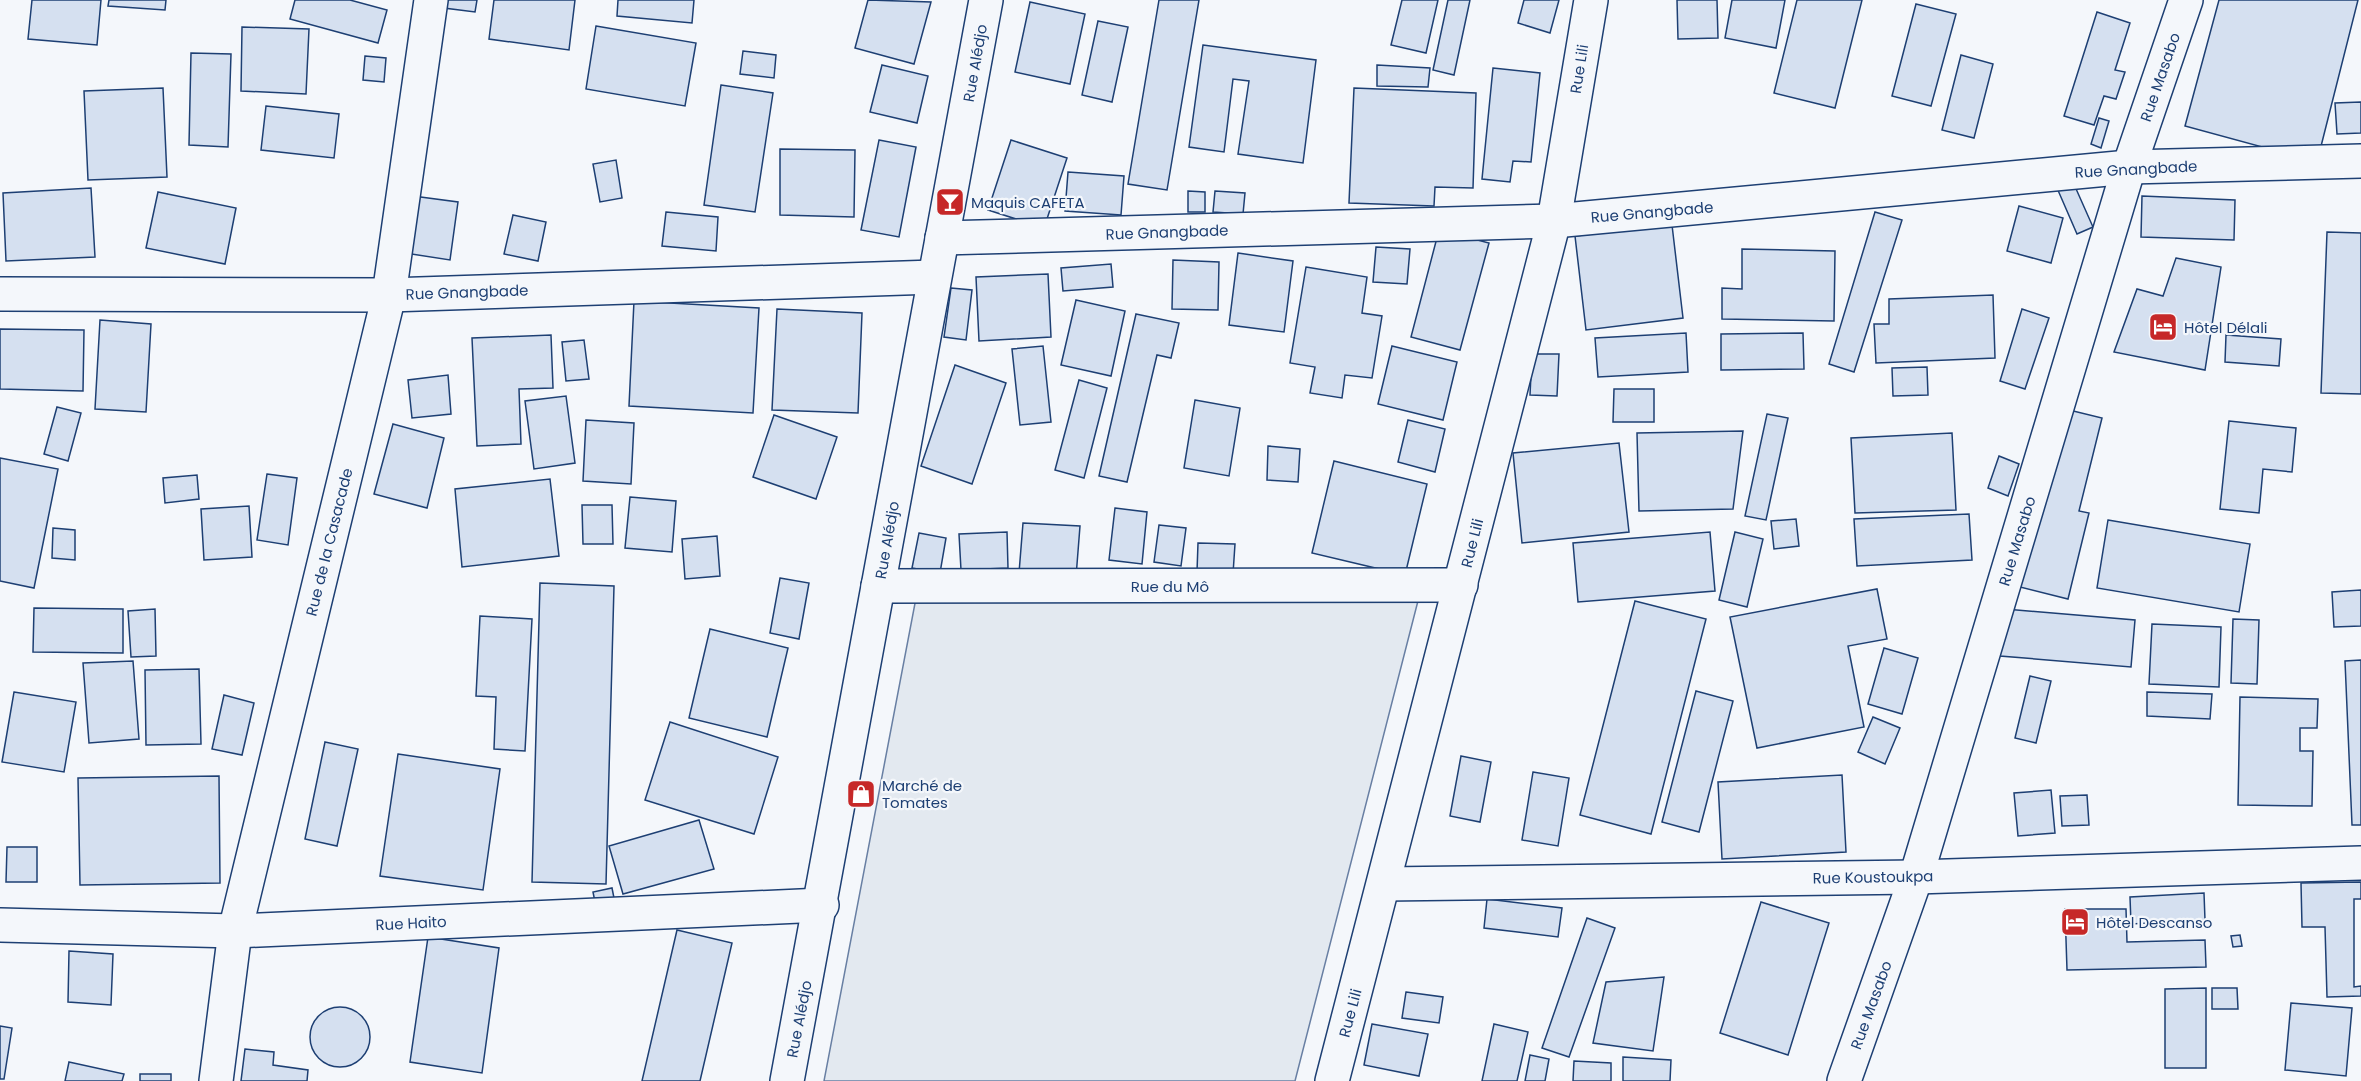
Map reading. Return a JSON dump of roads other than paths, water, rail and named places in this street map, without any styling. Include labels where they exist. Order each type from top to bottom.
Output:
[{"type":"street","name":"Rue de la Casacade","points":[[216,1081],[235,931],[389,295],[431,0]]},
{"type":"street","name":"Rue Alédjo","points":[[787,1081],[822,904],[986,0]]},
{"type":"street","name":"Rue Lili","points":[[1332,1081],[1554,221],[1591,0]]},
{"type":"street","name":"Rue Masabo","points":[[1844,1081],[1916,877],[2129,167],[2186,0]]},
{"type":"street","name":"Rue Gnangbade","points":[[942,238],[1554,221],[2129,167],[2361,161]]},
{"type":"street","name":"Rue Gnangbade","points":[[0,294],[389,295],[934,277]]},
{"type":"street","name":"Rue du Mô","points":[[878,586],[1461,585]]},
{"type":"street","name":"Rue Koustoukpa","points":[[1384,884],[1916,877],[2361,863]]},
{"type":"street","name":"Rue Haito","points":[[0,926],[235,931],[822,904]]},
{"type":"place","name":"Maquis CAFETA","points":[[950,202]]},
{"type":"place","name":"Hôtel Délali","points":[[2163,327]]},
{"type":"place","name":"Marché de Tomates","points":[[861,794]]},
{"type":"place","name":"Hôtel Descanso","points":[[2075,922]]}]
